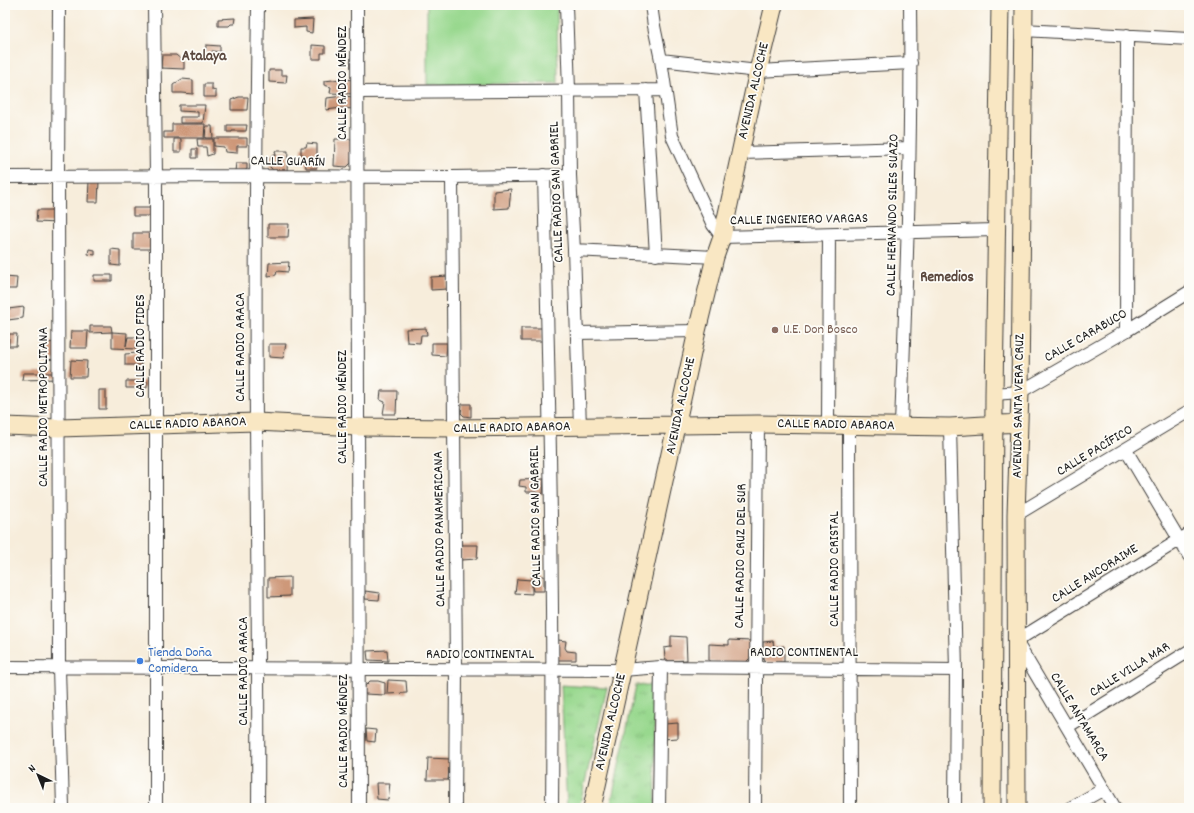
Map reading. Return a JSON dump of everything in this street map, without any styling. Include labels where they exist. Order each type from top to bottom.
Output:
[{"type":"street","name":"CALLE RADIO METROPOLITANA","points":[[59,5],[59,668],[63,808]]},
{"type":"street","name":"CALLE RADIO FIDES","points":[[154,5],[156,177],[156,808]]},
{"type":"street","name":"CALLE RADIO ARACA","points":[[258,5],[255,176],[259,668],[258,808]]},
{"type":"street","name":"CALLE RADIO MÉNDEZ","points":[[357,5],[358,669],[360,808]]},
{"type":"street","name":"CALLE RADIO SAN GABRIEL","points":[[566,5],[570,175],[580,427]]},
{"type":"street","points":[[651,5],[672,136],[713,225],[722,237]]},
{"type":"street","name":"AVENIDA ALCOCHE","points":[[592,808],[697,331],[722,237],[774,5]]},
{"type":"street","name":"CALLE HERNANDO SILES SUAZO","points":[[901,426],[910,148],[910,5]]},
{"type":"street","name":"AVENIDA SANTA VERA CRUZ","points":[[992,808],[994,394],[1000,5]]},
{"type":"street","name":"AVENIDA SANTA VERA CRUZ","points":[[1017,808],[1016,515],[1020,392],[1024,5]]},
{"type":"street","points":[[1024,30],[1189,39]]},
{"type":"street","points":[[1126,331],[1127,36]]},
{"type":"street","points":[[661,60],[758,71],[911,63]]},
{"type":"street","points":[[646,90],[656,255]]},
{"type":"street","points":[[358,92],[665,90]]},
{"type":"street","points":[[740,153],[910,148]]},
{"type":"street","name":"CALLE GUARÍN","points":[[5,177],[452,177],[570,175]]},
{"type":"street","name":"CALLE RADIO SAN GABRIEL","points":[[544,176],[550,427],[553,670],[552,808]]},
{"type":"street","name":"CALLE RADIO PANAMERICANA","points":[[452,177],[456,670],[455,808]]},
{"type":"street","name":"CALLE INGENIERO VARGAS","points":[[722,237],[996,230]]},
{"type":"street","points":[[828,425],[830,235]]},
{"type":"street","points":[[574,250],[716,257]]},
{"type":"street","name":"CALLE CARABUCO","points":[[994,394],[1020,392],[1126,331],[1189,292]]},
{"type":"street","points":[[576,333],[697,331]]},
{"type":"street","name":"CALLE PACÍFICO","points":[[1016,515],[1189,411]]},
{"type":"street","name":"CALLE RADIO ABAROA","points":[[5,426],[59,428],[256,422],[358,427],[454,428],[580,427],[677,424],[950,427],[1019,423]]},
{"type":"street","name":"CALLE RADIO CRUZ DEL SUR","points":[[755,808],[758,424]]},
{"type":"street","name":"CALLE RADIO CRISTAL","points":[[849,426],[850,808]]},
{"type":"street","points":[[950,427],[956,670],[955,808]]},
{"type":"street","points":[[1126,450],[1184,537],[1189,556]]},
{"type":"street","name":"CALLE ANCORAIME","points":[[1016,641],[1184,537]]},
{"type":"street","name":"CALLE ANTAMARCA","points":[[1016,641],[1115,808]]},
{"type":"street","name":"CALLE VILLA MAR","points":[[1067,728],[1189,652]]},
{"type":"street","name":"RADIO CONTINENTAL","points":[[5,667],[622,670],[661,667],[956,670]]},
{"type":"street","points":[[659,808],[661,667]]},
{"type":"street","points":[[1070,808],[1104,789]]},
{"type":"green space","points":[[427,5],[557,5],[558,83],[427,85]]},
{"type":"green space","points":[[561,685],[607,688],[579,808],[567,808]]},
{"type":"green space","points":[[636,685],[654,685],[656,808],[610,808]]},
{"type":"building","points":[[235,18],[234,24],[229,26],[218,26],[218,19]]},
{"type":"building","points":[[313,19],[312,33],[306,32],[306,27],[294,28],[294,20]]},
{"type":"building","points":[[206,45],[220,46],[220,52],[212,51],[211,59],[205,58]]},
{"type":"building","points":[[312,45],[325,46],[325,53],[321,53],[321,59],[312,59]]},
{"type":"building","points":[[162,55],[176,55],[184,62],[184,69],[161,68]]},
{"type":"building","points":[[269,70],[281,70],[281,75],[287,75],[286,83],[269,82]]},
{"type":"building","points":[[182,79],[193,80],[193,94],[173,93],[173,85]]},
{"type":"building","points":[[342,79],[354,80],[353,94],[330,93],[331,87],[324,85],[324,81]]},
{"type":"building","points":[[204,84],[212,84],[212,90],[216,91],[216,97],[204,97]]},
{"type":"building","points":[[343,96],[354,97],[353,109],[342,108],[326,110],[327,98]]},
{"type":"building","points":[[239,97],[248,97],[247,110],[231,110],[231,100]]},
{"type":"building","points":[[179,105],[205,105],[203,123],[180,123],[180,117],[198,117],[198,112],[179,111]]},
{"type":"building","points":[[172,124],[205,124],[204,138],[164,138],[164,132],[172,132]]},
{"type":"building","points":[[227,125],[247,125],[246,131],[227,132]]},
{"type":"building","points":[[206,126],[212,126],[213,138],[205,138]]},
{"type":"building","points":[[214,138],[247,138],[247,146],[237,146],[237,153],[225,152],[224,147],[214,146]]},
{"type":"building","points":[[174,139],[181,139],[181,152],[174,152]]},
{"type":"building","points":[[197,139],[213,139],[213,154],[207,156],[206,147],[198,147]]},
{"type":"building","points":[[335,139],[353,139],[351,163],[347,167],[334,166]]},
{"type":"building","points":[[307,143],[317,144],[317,168],[306,168],[305,155],[301,154],[301,147],[306,147]]},
{"type":"building","points":[[192,149],[197,149],[197,158],[192,158]]},
{"type":"building","points":[[275,151],[288,151],[287,171],[273,170],[270,167],[271,156],[276,155]]},
{"type":"building","points":[[236,163],[247,163],[247,169],[244,171],[235,171]]},
{"type":"building","points":[[89,181],[99,181],[98,202],[88,202]]},
{"type":"building","points":[[511,189],[509,208],[494,209],[494,191]]},
{"type":"building","points":[[133,208],[153,208],[153,216],[133,216]]},
{"type":"building","points":[[37,210],[57,210],[57,223],[36,222]]},
{"type":"building","points":[[268,224],[289,224],[288,237],[268,237]]},
{"type":"building","points":[[133,233],[153,233],[153,249],[133,249]]},
{"type":"building","points":[[89,249],[95,250],[95,255],[88,254]]},
{"type":"building","points":[[111,249],[120,250],[120,266],[111,265]]},
{"type":"building","points":[[289,262],[288,272],[277,271],[276,275],[268,276],[269,263]]},
{"type":"building","points":[[94,275],[112,275],[112,281],[94,281]]},
{"type":"building","points":[[448,276],[447,289],[431,290],[431,277]]},
{"type":"building","points":[[5,277],[17,278],[16,289],[5,289]]},
{"type":"building","points":[[24,307],[23,318],[8,320],[8,309]]},
{"type":"building","points":[[90,326],[111,326],[112,332],[90,333]]},
{"type":"building","points":[[426,328],[427,335],[421,335],[420,343],[407,342],[406,329]]},
{"type":"building","points":[[521,328],[542,328],[542,341],[521,341]]},
{"type":"building","points":[[71,331],[88,331],[87,348],[70,348]]},
{"type":"building","points":[[112,332],[127,333],[126,346],[128,337],[137,337],[137,349],[112,348]]},
{"type":"building","points":[[9,334],[17,334],[16,346],[9,346]]},
{"type":"building","points":[[59,342],[59,360],[44,359],[44,343]]},
{"type":"building","points":[[432,343],[447,343],[446,356],[432,355]]},
{"type":"building","points":[[269,344],[286,344],[283,358],[269,357]]},
{"type":"building","points":[[138,353],[138,355],[140,355],[141,365],[125,365],[125,354]]},
{"type":"building","points":[[71,360],[87,361],[86,377],[70,377]]},
{"type":"building","points":[[23,373],[58,373],[58,379],[22,380]]},
{"type":"building","points":[[126,381],[147,381],[147,388],[126,388]]},
{"type":"building","points":[[99,390],[106,390],[106,409],[99,409]]},
{"type":"building","points":[[381,391],[397,391],[396,414],[383,414],[385,402],[380,400]]},
{"type":"building","points":[[462,404],[471,404],[471,417],[464,416],[461,413]]},
{"type":"building","points":[[544,479],[543,494],[526,492],[526,487],[519,486],[520,480]]},
{"type":"building","points":[[461,545],[478,545],[477,559],[461,560]]},
{"type":"building","points":[[532,576],[544,576],[544,591],[533,591],[532,583],[532,594],[515,593],[517,579],[532,580]]},
{"type":"building","points":[[290,577],[290,596],[268,597],[268,578]]},
{"type":"building","points":[[365,591],[380,593],[379,600],[365,599]]},
{"type":"building","points":[[671,636],[686,637],[687,660],[669,661],[665,658],[664,648],[671,647]]},
{"type":"building","points":[[558,640],[566,641],[565,648],[567,651],[576,652],[576,660],[558,660]]},
{"type":"building","points":[[729,640],[751,641],[750,658],[746,662],[709,662],[709,644],[729,645]]},
{"type":"building","points":[[773,641],[774,647],[784,646],[784,662],[767,663],[764,660],[763,642]]},
{"type":"building","points":[[387,650],[388,661],[368,660],[367,651]]},
{"type":"building","points":[[388,680],[406,681],[407,693],[387,694]]},
{"type":"building","points":[[370,681],[385,683],[385,695],[365,694],[363,691],[365,686]]},
{"type":"building","points":[[678,723],[678,738],[663,739],[664,724]]},
{"type":"building","points":[[366,729],[376,730],[375,742],[367,741]]},
{"type":"building","points":[[428,758],[450,759],[448,780],[427,780]]},
{"type":"building","points":[[376,783],[390,783],[388,800],[377,799]]},
{"type":"place","name":"U.E. Don Bosco","points":[[775,330]]},
{"type":"place","name":"Tienda Doña Comidera","points":[[140,661]]},
{"type":"district","name":"Atalaya","points":[[204,57]]},
{"type":"district","name":"Remedios","points":[[947,278]]}]
